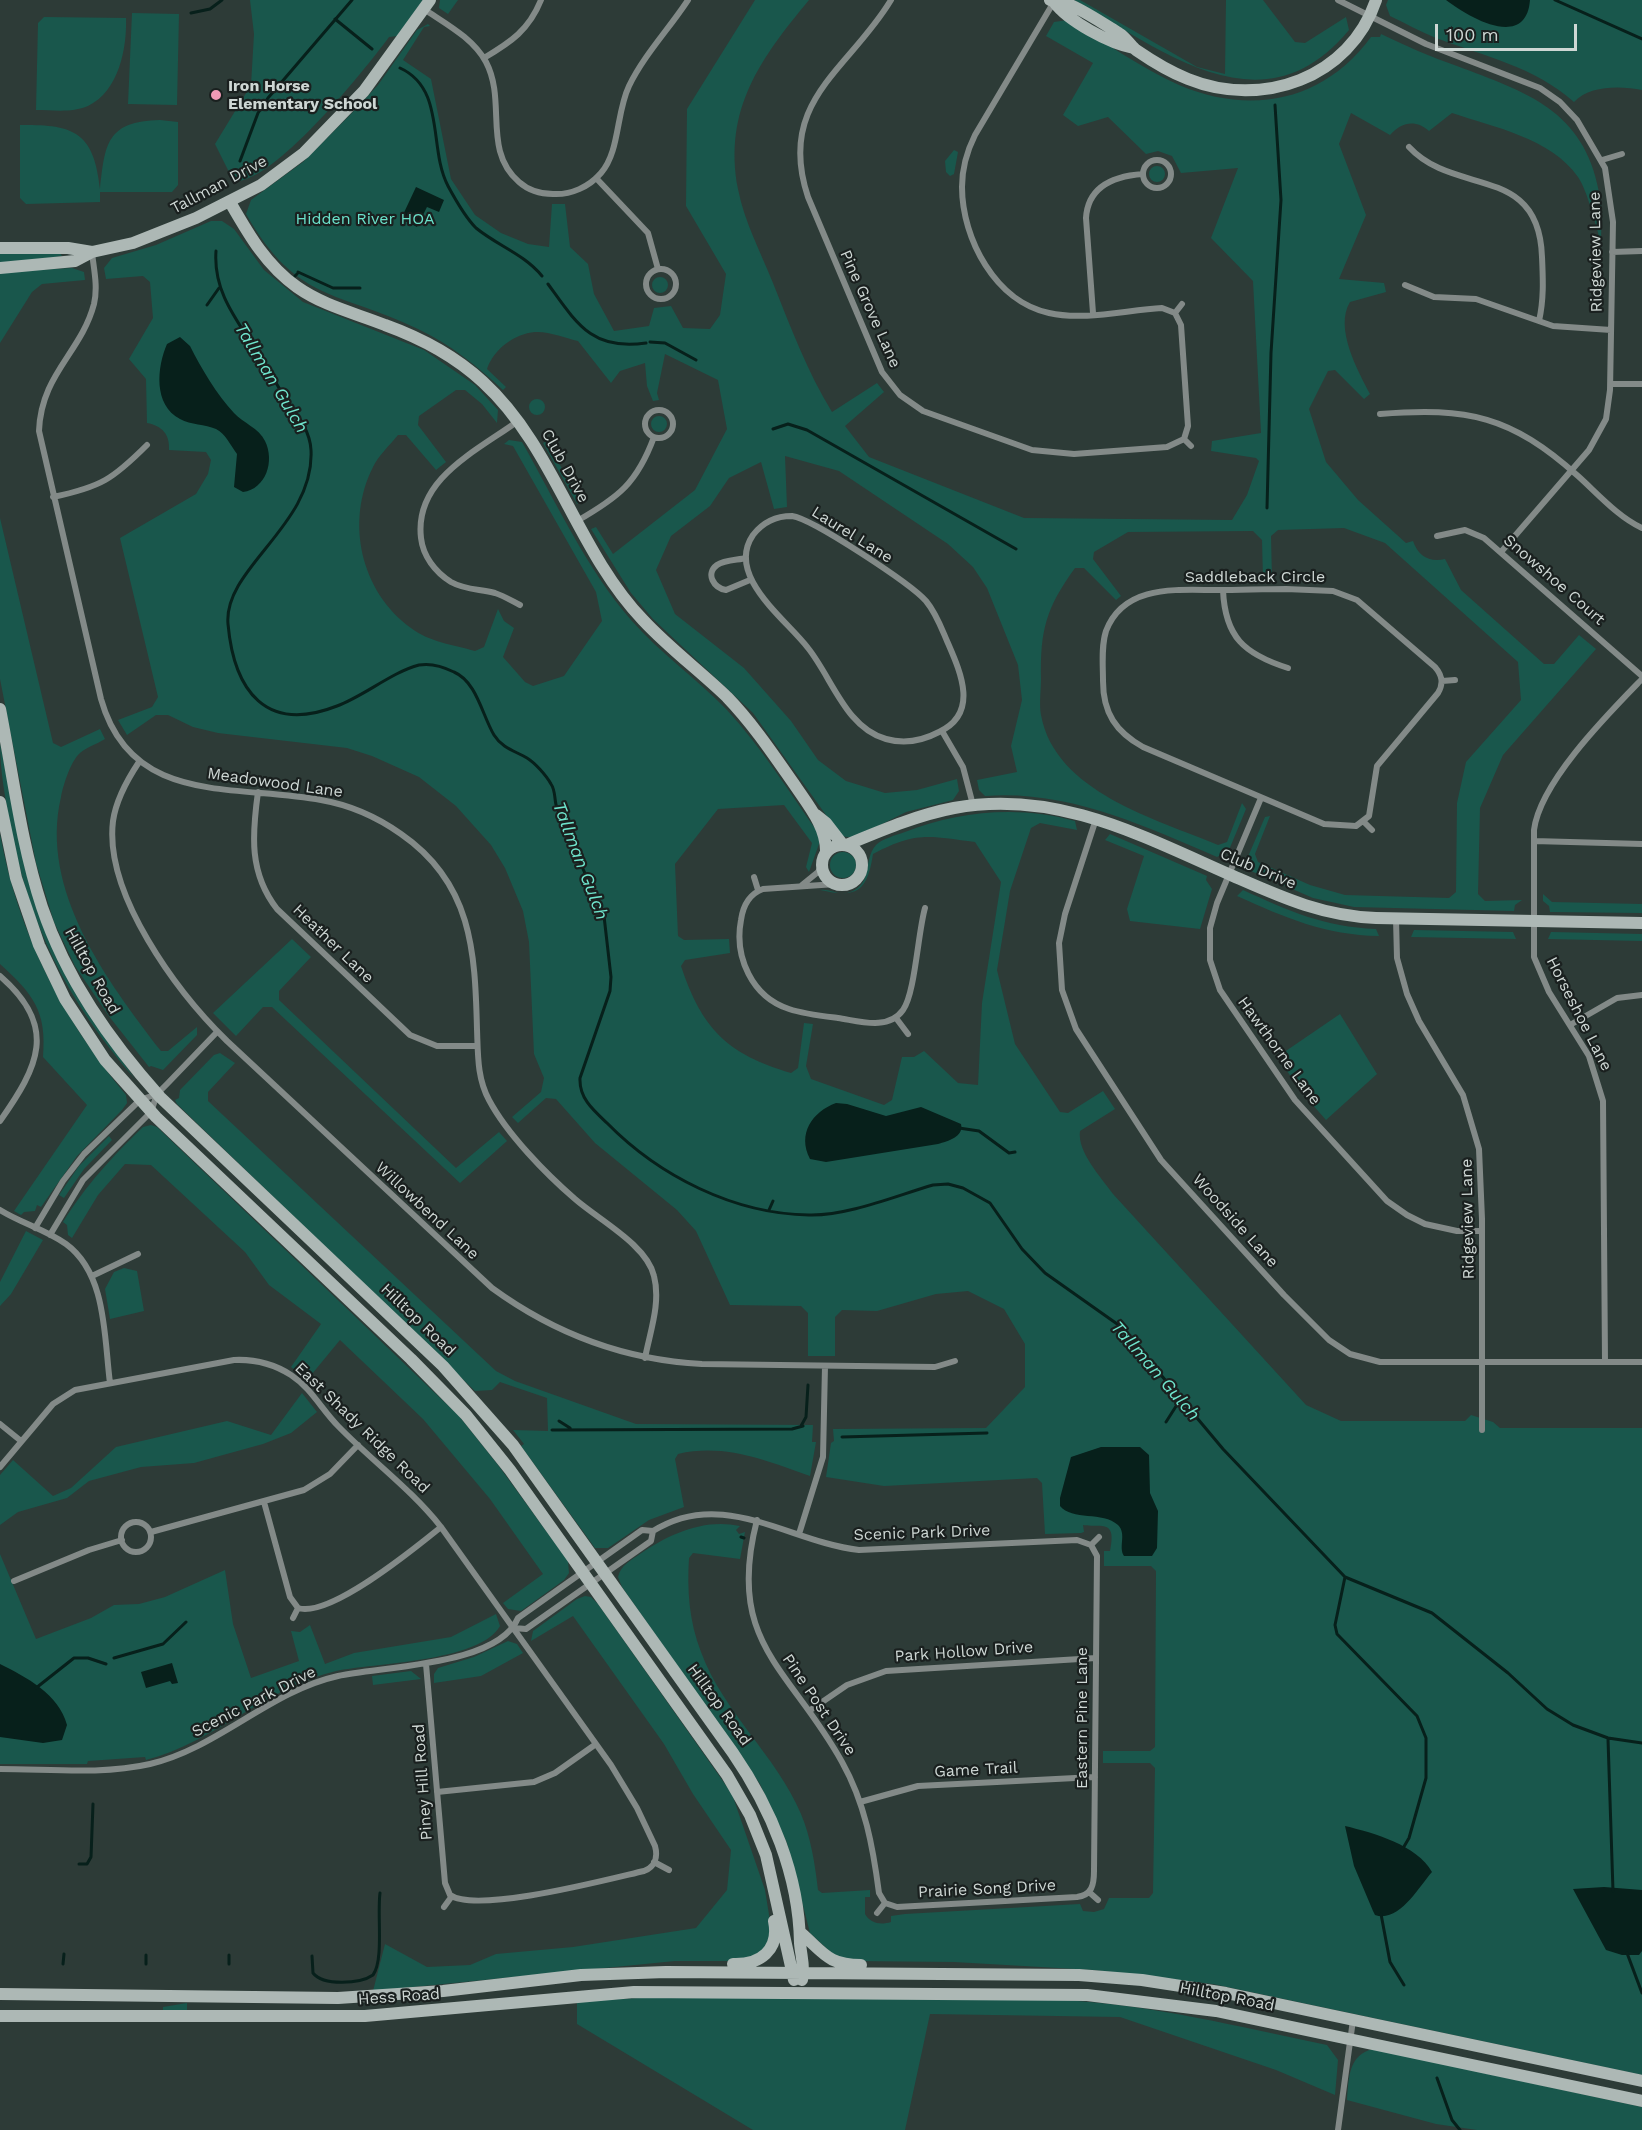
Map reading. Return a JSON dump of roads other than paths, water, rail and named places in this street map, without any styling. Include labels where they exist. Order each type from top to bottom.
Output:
[{"type":"main road","points":[[1053,1],[1066,4],[1122,36],[1134,48],[1175,73],[1203,85],[1242,90],[1274,88],[1300,82],[1326,68],[1350,47],[1369,17],[1376,0]]},
{"type":"main road","name":"Tallman Drive","points":[[0,268],[75,261],[92,252],[144,240],[230,202],[282,170],[315,142],[370,85],[427,5]]},
{"type":"main road","name":"Club Drive","points":[[230,202],[261,253],[296,286],[326,304],[410,335],[448,355],[484,382],[518,421],[629,605],[745,717],[815,814],[845,845],[927,815],[973,806],[1043,805],[1096,818],[1328,914],[1396,919],[1642,923]]},
{"type":"main road","name":"Tallman Drive","points":[[0,248],[68,248],[92,252]]},
{"type":"main road","name":"Hilltop Road","points":[[0,710],[32,872],[54,939],[75,981],[100,1022],[157,1094],[465,1389],[513,1445],[757,1791],[783,1851],[801,1933],[804,1973],[799,1992]]},
{"type":"main road","name":"Hilltop Road","points":[[0,802],[16,878],[26,912],[49,967],[95,1046],[151,1112],[445,1393],[497,1453],[730,1779],[753,1820],[766,1855],[776,1891],[790,1972],[799,1992]]},
{"type":"main road","name":"Club Drive","points":[[815,814],[826,844],[824,859]]},
{"type":"main road","points":[[861,861],[856,851],[845,845],[833,847],[824,859],[827,878],[836,884],[849,883],[857,878],[864,851],[875,835]]},
{"type":"main road","points":[[666,1972],[680,1964],[745,1964],[768,1953],[773,1945],[776,1932],[764,1872],[766,1855]]},
{"type":"main road","points":[[801,1933],[822,1955],[841,1964],[948,1966],[962,1974]]},
{"type":"main road","name":"Hilltop Road","points":[[790,1972],[1059,1974],[1142,1980],[1226,1993],[1642,2081]]},
{"type":"main road","name":"Hess Road","points":[[0,1994],[338,1998],[432,1992],[581,1975],[790,1972]]},
{"type":"main road","name":"Hess Road","points":[[0,2016],[344,2017],[436,2011],[615,1992],[799,1992]]},
{"type":"main road","name":"Hilltop Road","points":[[799,1992],[1035,1993],[1109,1996],[1207,2009],[1642,2101]]},
{"type":"street","points":[[484,58],[523,32],[541,0],[547,0]]},
{"type":"street","points":[[427,5],[471,42],[484,58],[494,84],[498,151],[512,175],[529,189],[549,194],[574,191],[596,178],[608,161],[623,100],[633,77],[688,0]]},
{"type":"street","name":"Pine Grove Lane","points":[[891,0],[815,95],[803,124],[799,150],[801,173],[808,197],[882,372],[896,390],[923,411],[1032,450],[1074,454],[1167,447],[1184,439]]},
{"type":"street","name":"Ridgeview Lane","points":[[1338,0],[1426,44],[1540,88],[1572,114],[1602,160],[1612,212],[1611,384],[1607,413],[1594,444],[1501,552]]},
{"type":"street","points":[[1053,1],[971,144],[962,176],[963,203],[984,264],[993,278],[1010,295],[1035,309],[1049,313],[1093,313],[1162,308],[1175,313],[1181,325],[1187,404],[1188,430],[1184,439],[1191,446]]},
{"type":"street","points":[[1409,147],[1428,165],[1503,188],[1528,208],[1535,218],[1542,242],[1544,293],[1539,321]]},
{"type":"street","points":[[1602,160],[1622,154]]},
{"type":"street","points":[[1154,160],[1167,164],[1170,173],[1168,182],[1157,188],[1146,183],[1143,174],[1146,165],[1154,160]]},
{"type":"street","points":[[1093,313],[1086,218],[1089,203],[1095,192],[1109,181],[1122,176],[1143,174]]},
{"type":"street","points":[[596,178],[648,233],[658,269]]},
{"type":"street","name":"Meadowood Lane","points":[[92,252],[96,283],[94,303],[85,326],[51,381],[40,417],[41,448],[104,711],[115,735],[139,762],[160,775],[183,783],[321,800],[364,812],[403,835],[432,863],[454,895],[469,932],[475,967],[477,1046],[480,1074],[485,1092],[506,1125],[562,1188],[635,1247],[649,1263],[654,1274],[656,1299],[645,1358]]},
{"type":"street","points":[[1612,252],[1642,252]]},
{"type":"street","points":[[658,269],[668,270],[676,282],[670,296],[661,299],[651,296],[646,288],[649,274],[658,269]]},
{"type":"street","points":[[1406,285],[1434,297],[1476,298],[1564,329],[1611,330]]},
{"type":"street","points":[[1175,313],[1182,304]]},
{"type":"street","points":[[1611,384],[1642,384]]},
{"type":"street","points":[[663,410],[673,419],[673,428],[663,437],[654,437],[645,426],[647,417],[654,411],[663,410]]},
{"type":"street","points":[[1380,414],[1441,411],[1471,414],[1538,443],[1626,518],[1642,528]]},
{"type":"street","points":[[518,421],[436,482],[425,499],[420,526],[426,555],[440,574],[456,585],[498,594],[520,605]]},
{"type":"street","points":[[577,521],[608,503],[627,488],[641,467],[654,437]]},
{"type":"street","points":[[53,497],[100,485],[115,476],[147,445]]},
{"type":"street","name":"Laurel Lane","points":[[746,558],[753,535],[764,524],[779,518],[801,518],[819,526],[922,598],[935,615],[961,672],[964,686],[962,705],[942,731]]},
{"type":"street","name":"Snowshoe Court","points":[[1437,536],[1458,530],[1468,531],[1484,538],[1642,677]]},
{"type":"street","points":[[750,580],[726,590],[718,588],[712,579],[712,571],[717,565],[746,558],[750,580],[810,650],[853,717],[864,728],[881,737],[906,741],[925,738],[942,731],[963,767],[973,806]]},
{"type":"street","name":"Saddleback Circle","points":[[1364,822],[1346,827],[1324,824],[1132,741],[1112,722],[1104,701],[1105,638],[1109,626],[1121,609],[1136,598],[1160,590],[1311,589],[1344,594],[1364,604],[1438,670],[1442,681]]},
{"type":"street","points":[[1223,590],[1225,614],[1235,636],[1261,658],[1288,668]]},
{"type":"street","name":"Horseshoe Lane","points":[[1605,1362],[1604,1109],[1592,1063],[1539,970],[1533,951],[1534,841],[1537,816],[1554,779],[1642,677]]},
{"type":"street","points":[[1372,830],[1364,822],[1369,816],[1377,766],[1438,693],[1442,681],[1455,680]]},
{"type":"street","name":"Willowbend Lane","points":[[139,762],[124,788],[115,812],[112,845],[115,866],[135,914],[164,966],[191,1004],[217,1032],[492,1288],[528,1313],[568,1333],[617,1351],[645,1358],[695,1364],[825,1366],[935,1367],[955,1361]]},
{"type":"street","name":"Heather Lane","points":[[258,792],[252,844],[254,862],[265,891],[277,909],[410,1035],[437,1046],[477,1046]]},
{"type":"street","name":"Hawthorne Lane","points":[[1261,798],[1210,928],[1212,969],[1224,998],[1301,1107],[1380,1194],[1398,1210],[1415,1219],[1440,1228],[1482,1231]]},
{"type":"street","name":"Woodside Lane","points":[[1096,818],[1062,924],[1059,953],[1062,990],[1076,1029],[1158,1155],[1315,1328],[1339,1347],[1361,1358],[1380,1362],[1642,1362]]},
{"type":"street","points":[[1534,841],[1642,844]]},
{"type":"street","points":[[802,885],[824,859]]},
{"type":"street","points":[[754,877],[758,890]]},
{"type":"street","points":[[836,884],[758,890],[745,905],[739,941],[747,971],[765,995],[789,1009],[879,1024],[896,1018],[908,999],[925,908]]},
{"type":"street","name":"Ridgeview Lane","points":[[1396,919],[1397,958],[1410,1002],[1459,1087],[1473,1122],[1481,1163],[1482,1430]]},
{"type":"street","points":[[0,976],[20,994],[29,1009],[36,1045],[29,1077],[0,1121]]},
{"type":"street","points":[[1570,1025],[1617,998],[1642,995]]},
{"type":"street","points":[[896,1018],[908,1034]]},
{"type":"street","points":[[50,1235],[85,1177],[151,1112],[157,1094],[217,1032]]},
{"type":"street","points":[[35,1228],[75,1164],[140,1100],[157,1094]]},
{"type":"street","points":[[0,1210],[50,1235],[76,1253],[92,1276],[98,1296],[110,1383]]},
{"type":"street","points":[[92,1276],[138,1254]]},
{"type":"street","name":"East Shady Ridge Road","points":[[0,1467],[60,1398],[78,1389],[225,1361],[261,1362],[284,1371],[299,1381],[358,1445],[409,1491],[441,1527],[596,1744],[641,1816],[656,1851],[654,1862]]},
{"type":"street","points":[[799,1534],[822,1463],[825,1366]]},
{"type":"street","points":[[0,1424],[21,1442]]},
{"type":"street","points":[[151,1532],[264,1502],[318,1484],[335,1470],[358,1445]]},
{"type":"street","points":[[264,1502],[290,1597],[298,1608]]},
{"type":"street","name":"Scenic Park Drive","points":[[514,1628],[518,1618],[642,1530],[653,1531],[680,1519],[705,1514],[729,1514],[757,1520],[838,1547],[868,1550],[1077,1540],[1091,1545]]},
{"type":"street","name":"Pine Post Drive","points":[[757,1520],[749,1554],[747,1580],[754,1621],[766,1650],[843,1764],[860,1802],[874,1852],[879,1893],[885,1903]]},
{"type":"street","points":[[132,1522],[143,1523],[151,1532],[150,1543],[142,1551],[128,1549],[122,1540],[123,1529],[132,1522]]},
{"type":"street","points":[[298,1608],[311,1608],[363,1585],[441,1527]]},
{"type":"street","name":"Scenic Park Drive","points":[[0,1769],[110,1769],[148,1764],[193,1748],[315,1683],[349,1674],[426,1664],[469,1653],[514,1628],[526,1629],[651,1541],[653,1531]]},
{"type":"street","points":[[1091,1545],[1098,1537]]},
{"type":"street","points":[[14,1581],[89,1550],[122,1540]]},
{"type":"street","name":"Eastern Pine Lane","points":[[1089,1892],[1094,1882],[1097,1556],[1091,1545]]},
{"type":"street","points":[[293,1618],[298,1608]]},
{"type":"street","name":"Park Hollow Drive","points":[[809,1711],[852,1682],[890,1670],[1096,1658]]},
{"type":"street","name":"Piney Hill Road","points":[[426,1664],[445,1886],[452,1896]]},
{"type":"street","points":[[437,1792],[534,1782],[555,1773],[596,1744]]},
{"type":"street","name":"Game Trail","points":[[860,1802],[918,1786],[1095,1778]]},
{"type":"street","points":[[444,1907],[452,1896],[465,1900],[546,1893],[644,1871],[654,1862],[669,1870]]},
{"type":"street","points":[[1089,1892],[1098,1900]]},
{"type":"street","name":"Prairie Song Drive","points":[[885,1903],[895,1907],[940,1905],[1079,1897],[1089,1892]]},
{"type":"street","points":[[877,1913],[885,1903]]},
{"type":"street","points":[[1338,2130],[1353,2020]]},
{"type":"waterway","points":[[191,13],[210,9],[222,0]]},
{"type":"waterway","name":"Tallman Gulch","points":[[240,161],[258,113],[268,98],[352,0]]},
{"type":"waterway","points":[[1555,0],[1642,39]]},
{"type":"waterway","points":[[335,19],[372,49]]},
{"type":"waterway","points":[[400,68],[414,78],[424,90],[434,121],[442,171],[464,213],[476,228],[519,256],[542,276]]},
{"type":"waterway","points":[[1267,508],[1271,353],[1281,200],[1275,105]]},
{"type":"waterway","name":"Tallman Gulch","points":[[216,251],[216,266],[222,293],[234,317],[301,421],[308,435],[311,450],[308,477],[299,501],[239,584],[230,604],[228,624],[231,648],[238,669],[246,687],[258,701],[273,710],[291,714],[312,713],[337,706],[419,665],[432,665],[446,669],[462,677],[474,691],[497,739],[530,760],[543,773],[553,787],[557,808],[604,916],[611,977],[610,991],[580,1078],[584,1098],[597,1113],[650,1160],[674,1175],[699,1188],[753,1208],[781,1213],[824,1214],[855,1209],[933,1185],[948,1184],[963,1188],[990,1203],[1022,1249],[1045,1273],[1120,1326],[1223,1449],[1345,1577],[1432,1613],[1508,1673],[1547,1709],[1573,1725],[1608,1738],[1642,1743]]},
{"type":"waterway","points":[[298,272],[333,288],[360,288]]},
{"type":"waterway","points":[[548,284],[568,311],[588,332],[612,343],[646,343]]},
{"type":"waterway","points":[[207,305],[219,288]]},
{"type":"waterway","points":[[650,342],[665,343],[696,360]]},
{"type":"waterway","points":[[773,429],[788,424],[807,430],[1016,549]]},
{"type":"waterway","points":[[959,1128],[979,1131],[1009,1153],[1015,1152]]},
{"type":"waterway","points":[[769,1210],[773,1201]]},
{"type":"waterway","points":[[801,1426],[806,1417],[808,1385]]},
{"type":"waterway","points":[[1166,1422],[1180,1400]]},
{"type":"waterway","points":[[559,1421],[570,1428]]},
{"type":"waterway","points":[[552,1430],[792,1429],[803,1426]]},
{"type":"waterway","points":[[842,1437],[987,1433]]},
{"type":"waterway","points":[[1345,1577],[1335,1625],[1337,1634],[1417,1716],[1426,1738],[1426,1778],[1409,1838],[1402,1850]]},
{"type":"waterway","points":[[114,1658],[163,1644],[186,1622]]},
{"type":"waterway","points":[[36,1688],[74,1658],[88,1658],[106,1664]]},
{"type":"waterway","points":[[1608,1739],[1613,1891]]},
{"type":"waterway","points":[[79,1864],[87,1864],[91,1857],[93,1804]]},
{"type":"waterway","points":[[312,1956],[313,1973],[325,1980],[351,1982],[373,1975],[379,1948],[380,1893]]},
{"type":"waterway","points":[[1381,1914],[1390,1962],[1404,1985]]},
{"type":"waterway","points":[[1627,1953],[1642,1993]]},
{"type":"waterway","points":[[63,1964],[64,1954]]},
{"type":"waterway","points":[[146,1955],[146,1964]]},
{"type":"waterway","points":[[229,1955],[229,1964]]},
{"type":"waterway","points":[[1437,2078],[1452,2120],[1460,2130]]},
{"type":"place","name":"Iron Horse Elementary School","points":[[216,95]]},
{"type":"park label","name":"Hidden River HOA","points":[[365,219]]}]
